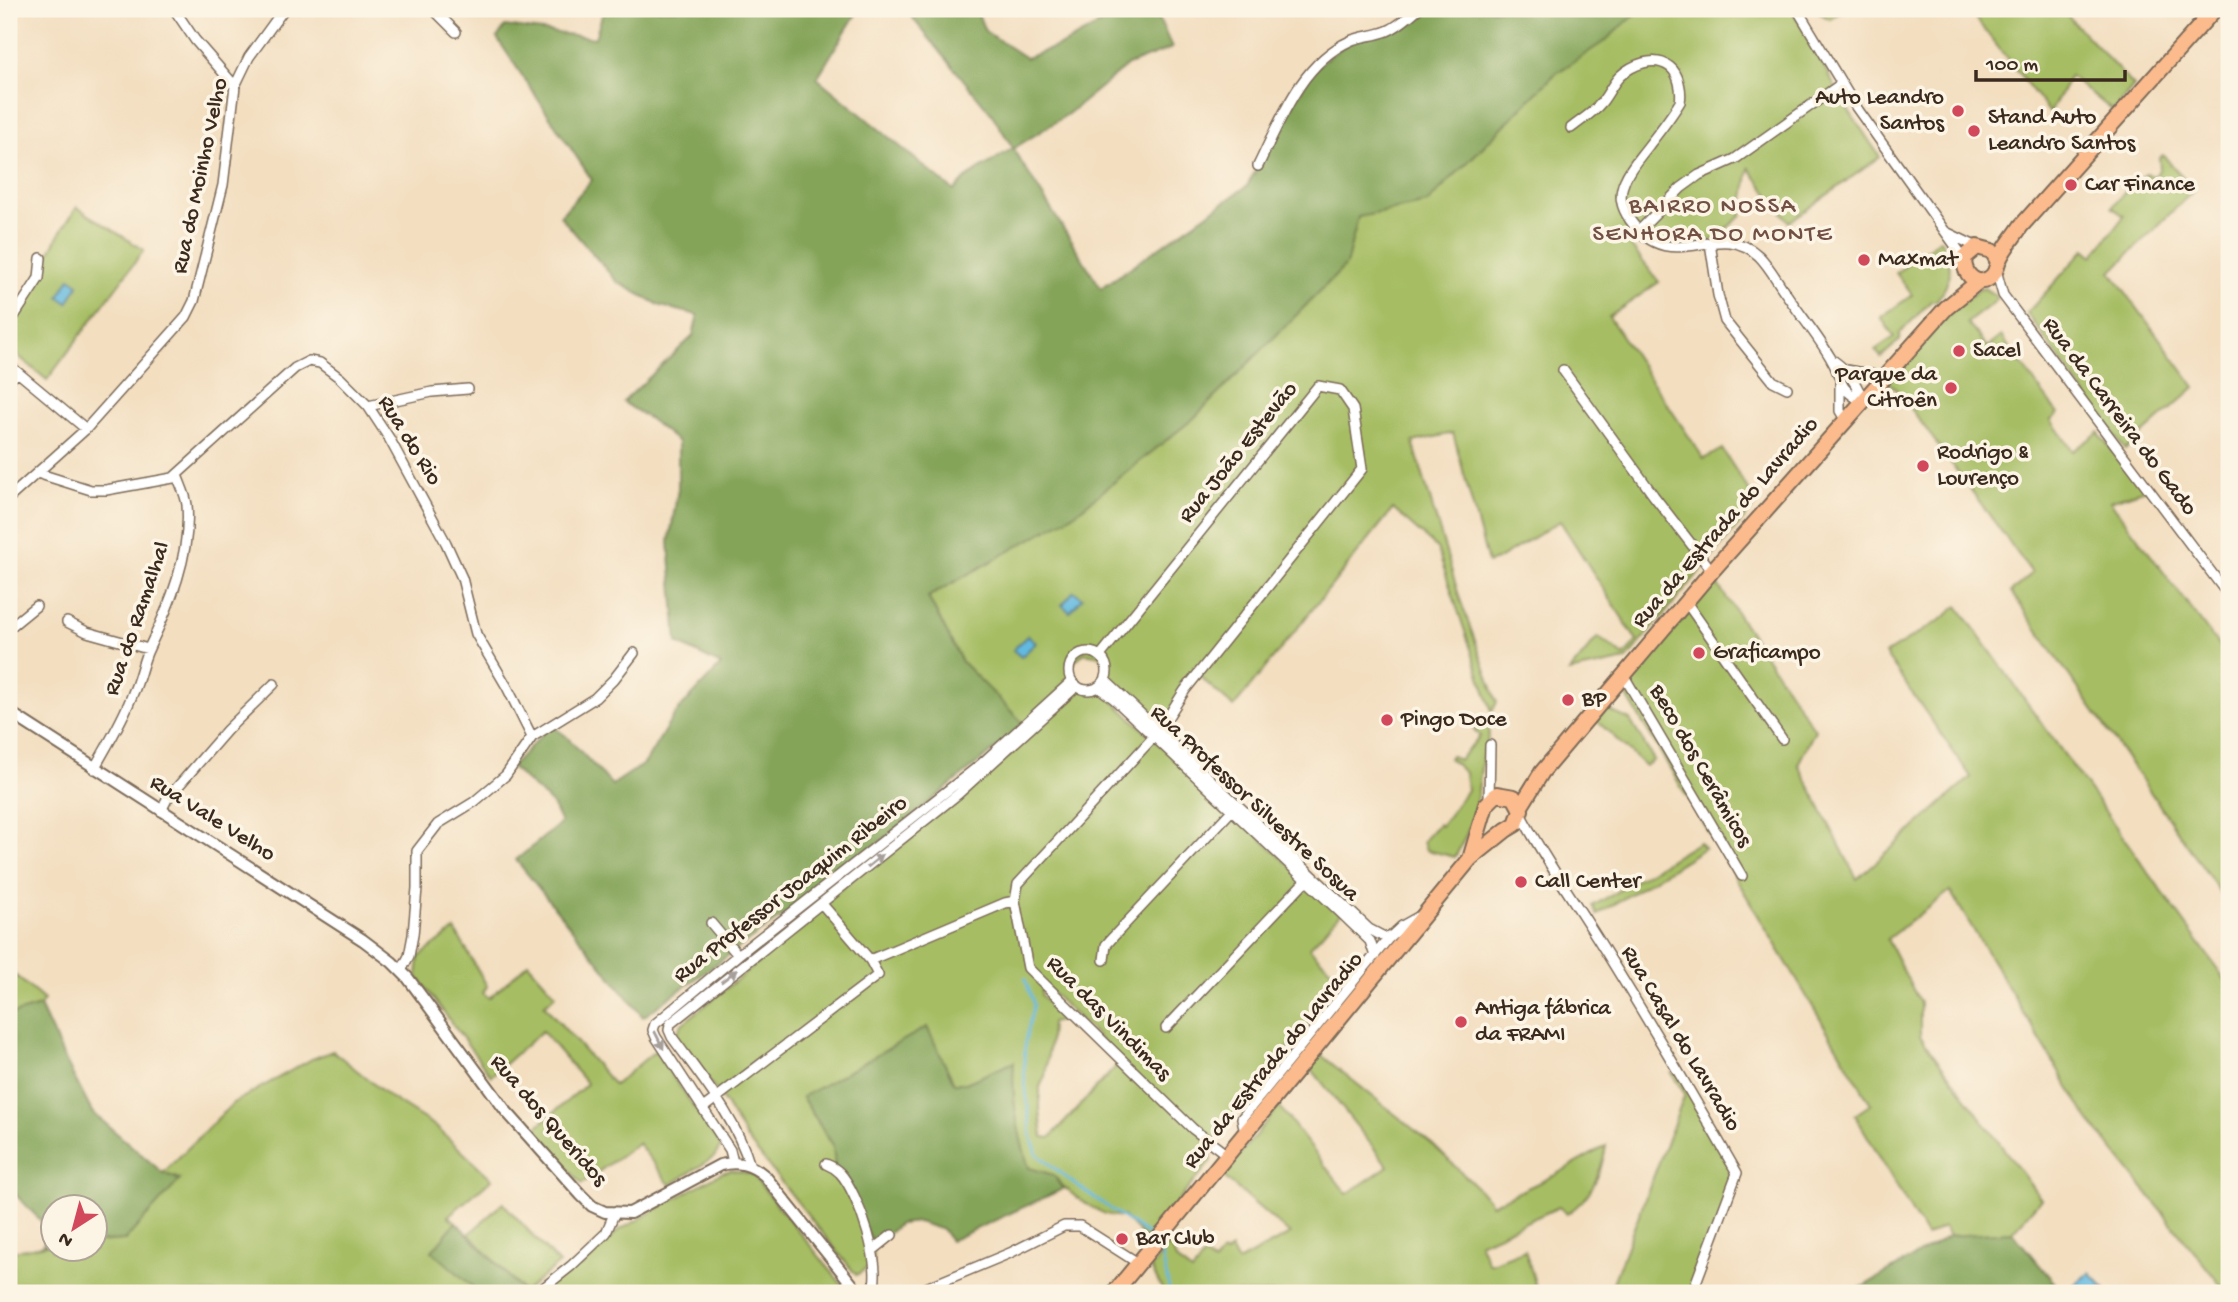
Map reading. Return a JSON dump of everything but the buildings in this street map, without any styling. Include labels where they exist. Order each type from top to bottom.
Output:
[{"type":"main road","points":[[2021,226],[1968,253],[1964,265],[1969,276],[1981,281],[1991,278],[2021,226],[2215,9]]},
{"type":"main road","points":[[1982,248],[1995,255],[1997,266]]},
{"type":"main road","name":"Rua da Estrada do Lavradio","points":[[1946,307],[1964,265]]},
{"type":"main road","name":"Rua da Estrada do Lavradio","points":[[1521,811],[1542,772],[1686,602],[1946,307],[1981,281]]},
{"type":"main road","name":"Rua da Estrada do Lavradio","points":[[1506,794],[1542,772]]},
{"type":"main road","points":[[1506,794],[1514,797],[1521,811],[1509,829],[1491,825],[1487,806],[1506,794]]},
{"type":"main road","name":"Rua da Estrada do Lavradio","points":[[1470,859],[1487,806]]},
{"type":"main road","name":"Rua da Estrada do Lavradio","points":[[1114,1293],[1470,859],[1509,829]]},
{"type":"street","points":[[174,9],[195,40],[235,86]]},
{"type":"street","name":"Rua do Moinho Velho","points":[[9,498],[86,429],[186,317],[194,301],[223,185],[235,86],[249,58],[284,9]]},
{"type":"street","points":[[433,9],[456,32]]},
{"type":"street","points":[[1258,166],[1295,92],[1313,69],[1330,53],[1352,39],[1389,31],[1418,9]]},
{"type":"street","points":[[1797,9],[1841,84],[1959,251],[1964,265]]},
{"type":"street","points":[[1571,128],[1601,103],[1620,76],[1637,65],[1653,61],[1673,69],[1682,91],[1681,102],[1638,157],[1624,181],[1620,199],[1623,210],[1638,232],[1659,246],[1672,248],[1727,241],[1741,243],[1759,257],[1832,360],[1840,383],[1840,411],[1846,421]]},
{"type":"street","points":[[1638,232],[1681,188],[1699,175],[1734,159],[1841,84]]},
{"type":"street","points":[[1944,231],[1982,248]]},
{"type":"street","points":[[1710,243],[1725,321],[1773,380],[1787,388]]},
{"type":"street","points":[[9,324],[39,278],[41,258]]},
{"type":"street","points":[[1997,266],[2003,295]]},
{"type":"street","points":[[1981,281],[2003,295]]},
{"type":"street","name":"Rua da Carreira do Gado","points":[[2003,295],[2229,596]]},
{"type":"street","points":[[1832,360],[1846,370],[1859,388],[1863,402]]},
{"type":"street","name":"Rua do Rio","points":[[37,473],[91,490],[106,490],[173,478],[295,369],[309,361],[320,363],[340,378],[368,406],[389,438],[463,578],[476,634],[532,737]]},
{"type":"street","points":[[9,365],[86,429]]},
{"type":"street","points":[[1563,370],[1654,496],[1713,571]]},
{"type":"street","points":[[1846,370],[1886,377]]},
{"type":"street","points":[[9,380],[17,373]]},
{"type":"street","points":[[1840,383],[1850,394],[1863,402]]},
{"type":"street","name":"Rua João Estevão","points":[[1100,656],[1318,386],[1340,390],[1353,409],[1362,469],[1185,690],[1156,734]]},
{"type":"street","points":[[368,406],[432,392],[467,389]]},
{"type":"street","name":"Rua do Ramalhal","points":[[94,769],[125,712],[165,614],[187,535],[186,502],[177,474]]},
{"type":"street","points":[[1686,602],[1782,738]]},
{"type":"street","points":[[9,628],[36,606]]},
{"type":"street","points":[[67,622],[87,632],[149,649]]},
{"type":"street","points":[[401,971],[410,949],[417,888],[417,851],[438,824],[474,802],[506,775],[532,737],[595,698],[614,680],[634,653]]},
{"type":"street","points":[[1085,653],[1100,656],[1106,667],[1102,684],[1086,690],[1075,684],[1070,668],[1075,658],[1085,653]]},
{"type":"street","name":"Beco dos Cerâmicos","points":[[1624,676],[1742,876]]},
{"type":"street","points":[[161,811],[167,799],[228,730],[274,684]]},
{"type":"street","name":"Rua Professor Joaquim Ribeiro","points":[[750,1166],[744,1146],[716,1099],[668,1030],[670,1024],[958,794],[1075,684]]},
{"type":"street","name":"Rua Professor Joaquim Ribeiro","points":[[733,1162],[730,1150],[656,1037],[654,1024],[738,955],[967,777],[1075,684]]},
{"type":"street","name":"Rua Professor Silvestre Sosua","points":[[1102,684],[1113,698],[1156,734],[1309,877],[1369,929],[1388,939]]},
{"type":"street","name":"Rua Vale Velho","points":[[9,712],[363,940],[392,962]]},
{"type":"street","points":[[870,960],[1004,903],[1015,901],[1018,884],[1156,734]]},
{"type":"street","points":[[1487,806],[1490,745]]},
{"type":"street","points":[[1489,776],[1506,794]]},
{"type":"street","points":[[1104,960],[1106,946],[1113,937],[1235,808]]},
{"type":"street","name":"Rua Casal do Lavradio","points":[[1521,811],[1534,838],[1643,1013],[1737,1173],[1692,1293]]},
{"type":"street","points":[[1509,829],[1534,838]]},
{"type":"street","points":[[1166,1028],[1309,877]]},
{"type":"street","name":"Rua Professor Silvestre Sosua","points":[[1309,877],[1370,941],[1375,956]]},
{"type":"street","name":"Rua das Vindimas","points":[[1015,901],[1028,968],[1170,1107],[1227,1155]]},
{"type":"street","points":[[703,1108],[878,975],[870,960],[822,904]]},
{"type":"street","points":[[1245,1133],[1242,1118],[1388,939],[1402,926],[1426,914]]},
{"type":"street","points":[[710,923],[738,955]]},
{"type":"street","points":[[392,962],[410,949]]},
{"type":"street","name":"Rua dos Queridos","points":[[392,962],[506,1111],[592,1206],[614,1214],[630,1213],[720,1165],[733,1162]]},
{"type":"street","points":[[687,1085],[701,1077]]},
{"type":"street","points":[[733,1162],[750,1166],[765,1176],[859,1293]]},
{"type":"street","points":[[826,1164],[841,1174],[872,1241],[875,1286],[871,1293]]},
{"type":"street","points":[[537,1293],[606,1233],[614,1214]]},
{"type":"street","points":[[914,1293],[1010,1253],[1064,1226],[1080,1226],[1138,1263]]},
{"type":"street","points":[[872,1251],[892,1235]]},
{"type":"green space","points":[[604,9],[851,9],[856,14],[817,78],[954,191],[966,178],[1013,148],[991,113],[905,9],[976,9],[985,31],[1026,58],[1066,43],[1128,9],[1155,9],[1172,48],[1128,65],[1068,114],[1013,149],[1101,288],[1247,186],[1313,69],[1352,39],[1389,31],[1418,9],[1641,9],[1605,41],[1555,74],[1427,203],[1358,217],[1346,265],[1194,418],[1073,515],[928,597],[962,662],[1025,725],[838,876],[643,1017],[516,860],[561,823],[552,804],[511,767],[551,725],[566,736],[612,785],[645,763],[674,715],[721,665],[677,643],[669,542],[678,489],[678,442],[623,402],[693,336],[698,315],[661,306],[617,282],[560,216],[592,180],[497,38],[505,26],[595,38]]},
{"type":"green space","points":[[1641,9],[1792,9],[1844,103],[1880,157],[1789,222],[1749,168],[1741,216],[1726,229],[1723,238],[1672,248],[1638,232],[1627,241],[1659,282],[1609,317],[1704,459],[1722,449],[1757,503],[1626,660],[1569,672],[1598,637],[1624,656],[1637,641],[1560,521],[1488,563],[1453,433],[1413,442],[1460,599],[1497,702],[1492,712],[1437,548],[1393,509],[1234,707],[1198,675],[1159,731],[1105,680],[1106,667],[1100,656],[1085,653],[1076,659],[1070,673],[1076,685],[1089,689],[1098,687],[1341,913],[1309,948],[1343,981],[1211,1142],[1211,1161],[1146,1240],[1123,1216],[1105,1214],[1095,1209],[1075,1196],[1054,1175],[1029,1168],[1016,1116],[1014,1062],[966,1083],[953,1084],[927,1028],[802,1097],[835,1150],[872,1241],[873,1265],[856,1275],[746,1138],[727,1106],[676,1034],[682,1024],[809,922],[832,896],[1029,730],[962,662],[928,597],[1073,515],[1194,418],[1346,265],[1358,217],[1427,203],[1555,74],[1604,41]],"holes":[[[1043,984],[1122,1060],[1050,1138],[1043,1137],[1040,1087],[1045,1076],[1051,1023],[1065,1020],[1041,995]]]},
{"type":"green space","points":[[1812,9],[1846,9],[1830,19]]},
{"type":"green space","points":[[1968,9],[2061,9],[2134,86],[2113,111],[2070,76],[2050,113]]},
{"type":"green space","points":[[2163,155],[2194,190],[2111,272],[2195,387],[2125,450],[2027,313],[2085,249],[2093,256],[2124,216],[2112,207],[2132,184],[2146,173],[2156,175],[2160,168],[2159,158]]},
{"type":"green space","points":[[77,207],[144,250],[47,380],[9,348],[9,330],[61,231]]},
{"type":"green space","points":[[1940,239],[1948,254],[1950,270],[1942,294],[1936,301],[1931,301],[1900,333],[1900,340],[1881,357],[1875,350],[1894,337],[1881,317],[1912,295],[1896,273]]},
{"type":"green space","points":[[1984,288],[1998,299],[1967,323],[1987,347],[2001,336],[2058,414],[2051,420],[2073,451],[2099,432],[2146,489],[2110,501],[2229,659],[2229,905],[2011,592],[2032,573],[1898,391],[1887,381],[1936,326],[1978,290]]},
{"type":"green space","points":[[1716,582],[1815,730],[1798,764],[1857,879],[1971,777],[1885,654],[1958,606],[2229,985],[2229,1293],[2086,1116],[1950,891],[1887,939],[1920,1003],[1920,1036],[2041,1199],[2012,1232],[1949,1236],[1943,1227],[1926,1236],[1855,1115],[1871,1104],[1622,688]]},
{"type":"green space","points":[[1606,709],[1630,720],[1654,760],[1645,766],[1596,720]]},
{"type":"green space","points":[[1486,718],[1489,737],[1467,832],[1455,857],[1426,850],[1423,841],[1438,824],[1441,826],[1467,790],[1465,773],[1449,758],[1451,755],[1459,760],[1480,736],[1474,730]]},
{"type":"green space","points":[[1699,842],[1704,848],[1597,915],[1593,906]]},
{"type":"green space","points":[[455,930],[487,986],[483,993],[489,998],[528,963],[556,995],[544,1005],[614,1085],[655,1051],[721,1146],[714,1157],[670,1185],[638,1143],[582,1184],[533,1130],[587,1084],[542,1031],[491,1076],[417,976],[419,957]]},
{"type":"green space","points":[[9,970],[44,1000],[40,1006],[9,1015]]},
{"type":"green space","points":[[40,1006],[92,1112],[163,1173],[180,1180],[125,1240],[108,1241],[108,1194],[38,1194],[38,1218],[9,1188],[9,1015]]},
{"type":"green space","points":[[927,1027],[954,1083],[966,1083],[1014,1062],[1016,1116],[1029,1168],[1054,1175],[1065,1188],[950,1241],[943,1230],[918,1222],[899,1224],[883,1238],[872,1241],[835,1169],[833,1145],[802,1097]]},
{"type":"green space","points":[[333,1051],[391,1098],[435,1126],[492,1179],[448,1216],[456,1222],[433,1251],[480,1293],[9,1293],[9,1243],[15,1251],[38,1247],[38,1264],[108,1264],[108,1241],[125,1240],[180,1179],[163,1173],[233,1103],[312,1059]]},
{"type":"green space","points":[[1321,1055],[1432,1144],[1488,1198],[1491,1205],[1553,1176],[1606,1146],[1594,1184],[1583,1200],[1567,1214],[1559,1207],[1479,1243],[1489,1264],[1525,1250],[1538,1293],[1164,1293],[1151,1268],[1169,1244],[1177,1261],[1192,1272],[1204,1256],[1214,1263],[1222,1252],[1225,1254],[1231,1249],[1238,1262],[1290,1234],[1223,1176],[1279,1106],[1347,1194],[1388,1166],[1310,1067]]},
{"type":"green space","points":[[1671,1073],[1680,1074],[1737,1173],[1692,1293],[1609,1293],[1685,1094]]},
{"type":"green space","points":[[731,1170],[752,1174],[849,1293],[537,1293],[571,1266],[582,1267],[618,1231],[721,1173]]},
{"type":"green space","points":[[503,1203],[559,1264],[524,1292],[469,1234]]},
{"type":"green space","points":[[456,1222],[524,1293],[480,1293],[432,1251]]},
{"type":"green space","points":[[2012,1232],[2063,1293],[1852,1293],[1949,1236]]},
{"type":"water","points":[[70,278],[79,284],[68,303],[59,297]]},
{"type":"water","points":[[1074,591],[1082,598],[1070,612],[1062,605]]},
{"type":"water","points":[[1028,635],[1036,643],[1021,657],[1013,650]]},
{"type":"water","points":[[2090,1272],[2108,1293],[2074,1293],[2070,1288]]},
{"type":"waterway","points":[[1025,979],[1034,1004],[1025,1041],[1024,1071],[1031,1136],[1037,1154],[1148,1235]]},
{"type":"waterway","points":[[1161,1250],[1170,1293]]},
{"type":"place","name":"Auto Leandro Santos","points":[[1958,111]]},
{"type":"place","name":"Stand Auto Leandro Santos","points":[[1974,131]]},
{"type":"place","name":"Car Finance","points":[[2071,185]]},
{"type":"place","name":"Maxmat","points":[[1864,260]]},
{"type":"place","name":"Sacel","points":[[1959,351]]},
{"type":"place","name":"Parque da Citroên","points":[[1951,388]]},
{"type":"place","name":"Rodrigo & Lourenço","points":[[1923,466]]},
{"type":"place","name":"Graficampo","points":[[1699,653]]},
{"type":"place","name":"BP","points":[[1568,700]]},
{"type":"place","name":"Pingo Doce","points":[[1387,720]]},
{"type":"place","name":"Call Center","points":[[1521,882]]},
{"type":"place","name":"Antiga fábrica da FRAMI","points":[[1461,1022]]},
{"type":"place","name":"Bar Club","points":[[1122,1239]]},
{"type":"district","name":"BAIRRO NOSSA SENHORA DO MONTE","points":[[1713,221]]}]
